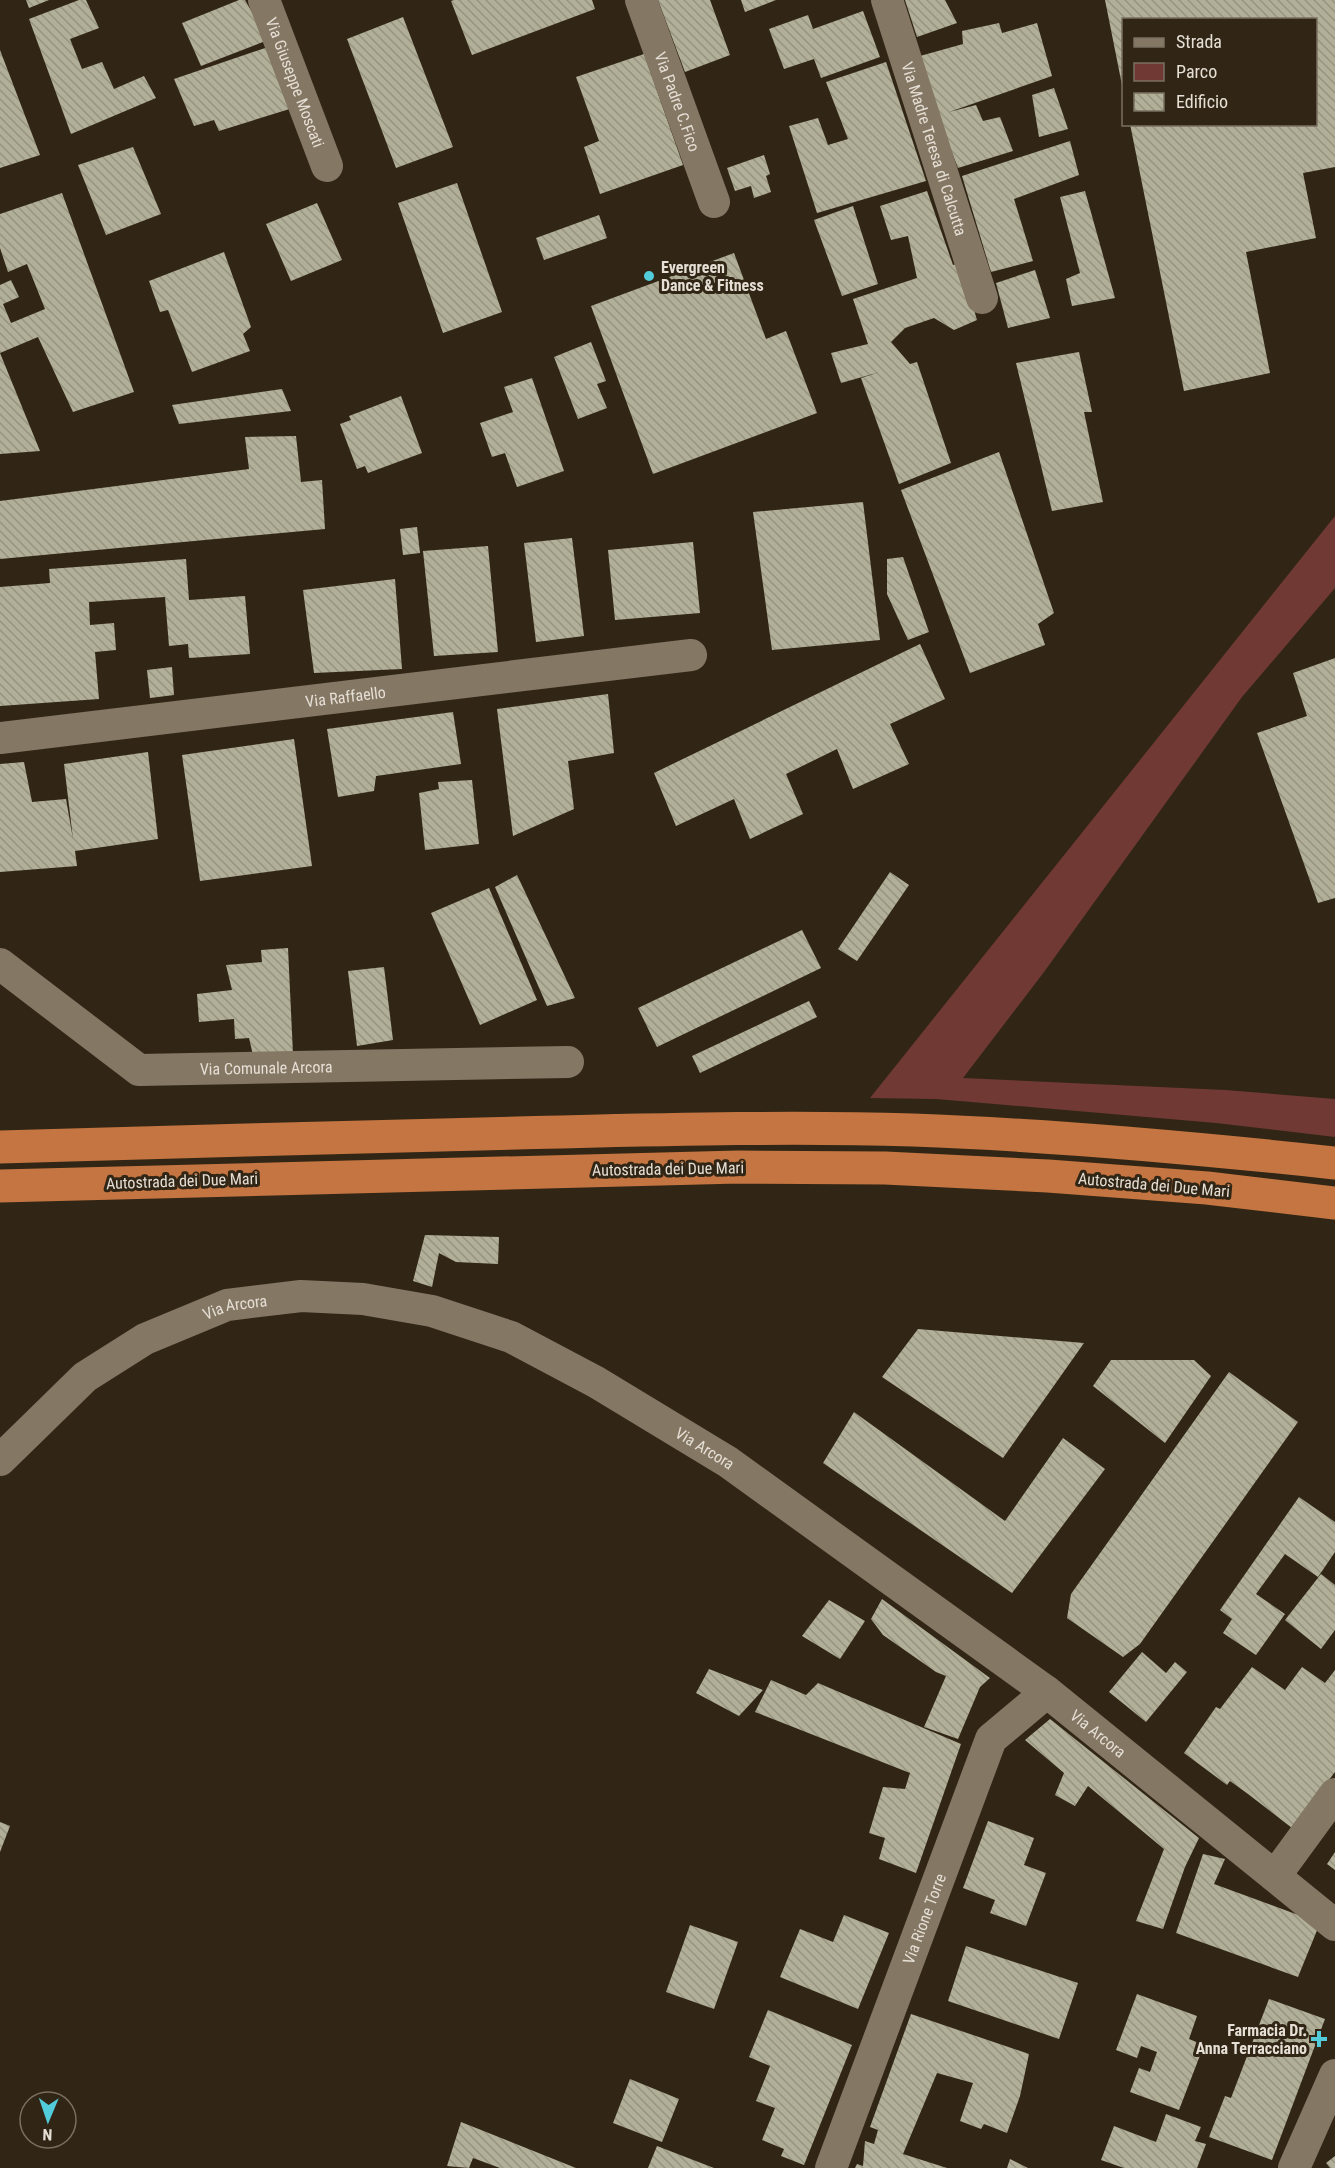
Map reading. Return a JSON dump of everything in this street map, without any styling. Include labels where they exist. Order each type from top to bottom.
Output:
[{"type":"highway","points":[[0,1147],[764,1128],[912,1130],[1052,1136],[1210,1149],[1335,1163]]},
{"type":"highway","name":"Autostrada dei Due Mari","points":[[0,1186],[738,1167],[885,1168],[1082,1178],[1207,1188],[1335,1203]]},
{"type":"street","name":"Via Giuseppe Moscati","points":[[264,0],[327,166]]},
{"type":"street","name":"Via Padre C.Fico","points":[[641,0],[714,202]]},
{"type":"street","name":"Via Madre Teresa di Calcutta","points":[[887,0],[982,298]]},
{"type":"street","name":"Via Raffaello","points":[[0,738],[691,655]]},
{"type":"street","name":"Via Comunale Arcora","points":[[0,964],[140,1070],[568,1062]]},
{"type":"street","name":"Via Arcora","points":[[0,1460],[85,1377],[145,1339],[227,1305],[301,1296],[363,1299],[432,1311],[511,1338],[596,1382],[719,1456],[1047,1692],[1335,1924]]},
{"type":"street","name":"Via Rione Torre","points":[[831,2168],[991,1739],[1047,1692]]},
{"type":"street","points":[[1275,1876],[1335,1794]]},
{"type":"street","points":[[1294,2168],[1335,2075]]},
{"type":"green space","points":[[1335,516],[1335,588],[1242,697],[1044,972],[963,1078],[1225,1090],[1335,1099],[1335,1137],[1216,1123],[936,1099],[870,1098]]},
{"type":"building","points":[[26,0],[49,0],[29,8]]},
{"type":"building","points":[[79,0],[86,0],[99,28],[70,39],[82,69],[102,62],[114,89],[144,76],[156,98],[71,134],[29,19]]},
{"type":"building","points":[[239,0],[245,0],[268,40],[201,66],[182,23]]},
{"type":"building","points":[[592,0],[595,9],[472,55],[451,1]]},
{"type":"building","points":[[658,0],[710,0],[730,55],[685,72]]},
{"type":"building","points":[[741,0],[776,0],[745,12]]},
{"type":"building","points":[[905,0],[945,0],[957,23],[917,37]]},
{"type":"building","points":[[1105,0],[1335,0],[1335,167],[1303,173],[1316,238],[1246,252],[1270,373],[1184,391],[1130,126],[1317,126],[1317,18],[1122,18],[1122,85]]},
{"type":"building","points":[[863,11],[880,57],[821,78],[814,59],[784,69],[769,29],[808,15],[813,29]]},
{"type":"building","points":[[403,17],[453,147],[396,168],[347,39]]},
{"type":"building","points":[[999,23],[1002,33],[1037,23],[1052,76],[949,112],[976,105],[983,121],[1000,117],[1013,151],[958,168],[938,116],[920,56],[963,44],[962,31]]},
{"type":"building","points":[[271,46],[296,107],[219,131],[214,120],[194,126],[174,79]]},
{"type":"building","points":[[0,50],[40,155],[0,168]]},
{"type":"building","points":[[644,54],[683,165],[600,194],[584,147],[599,141],[576,77]]},
{"type":"building","points":[[886,62],[926,181],[817,213],[789,126],[818,118],[828,145],[848,139],[826,82]]},
{"type":"building","points":[[1054,88],[1068,129],[1039,137],[1032,95]]},
{"type":"building","points":[[1070,141],[1079,175],[1014,199],[1033,261],[991,272],[962,176]]},
{"type":"building","points":[[133,147],[161,214],[106,235],[78,165]]},
{"type":"building","points":[[764,155],[770,174],[766,176],[771,192],[754,198],[751,186],[735,191],[727,168]]},
{"type":"building","points":[[457,183],[502,312],[443,333],[398,203]]},
{"type":"building","points":[[927,191],[953,265],[960,263],[977,320],[954,330],[934,318],[905,328],[891,342],[910,364],[917,362],[951,463],[899,484],[861,378],[880,372],[841,383],[831,353],[868,344],[853,299],[917,278],[908,236],[891,240],[880,206]]},
{"type":"building","points":[[1085,191],[1115,298],[1072,306],[1066,279],[1080,273],[1060,197]]},
{"type":"building","points":[[62,193],[134,392],[73,412],[38,337],[0,353],[0,285],[11,280],[19,297],[3,304],[11,323],[45,309],[27,264],[8,272],[0,248],[0,214]]},
{"type":"building","points":[[317,203],[342,260],[291,281],[266,224]]},
{"type":"building","points":[[853,206],[878,284],[842,296],[814,220]]},
{"type":"building","points":[[599,215],[607,238],[544,260],[536,238]]},
{"type":"building","points":[[224,252],[251,327],[243,334],[250,351],[192,372],[168,310],[160,312],[149,281]]},
{"type":"building","points":[[734,253],[766,339],[786,331],[817,413],[653,474],[591,306]]},
{"type":"building","points":[[1035,270],[1050,318],[1008,328],[996,283]]},
{"type":"building","points":[[591,342],[606,381],[597,384],[607,408],[578,419],[554,357]]},
{"type":"building","points":[[1079,352],[1092,412],[1084,412],[1103,502],[1052,511],[1016,363]]},
{"type":"building","points":[[0,353],[40,451],[0,454]]},
{"type":"building","points":[[532,378],[564,471],[517,487],[505,453],[492,457],[480,423],[513,412],[504,387]]},
{"type":"building","points":[[282,389],[291,411],[179,424],[172,405]]},
{"type":"building","points":[[401,396],[422,453],[368,473],[365,466],[357,469],[340,424],[351,420],[349,416]]},
{"type":"building","points":[[296,436],[301,482],[322,480],[325,529],[0,559],[0,501],[249,469],[245,437]]},
{"type":"building","points":[[999,452],[1054,613],[1038,624],[1045,645],[970,673],[901,490]]},
{"type":"building","points":[[863,502],[880,640],[772,650],[753,512]]},
{"type":"building","points":[[417,527],[420,553],[403,555],[400,529]]},
{"type":"building","points":[[572,538],[584,636],[536,642],[524,543]]},
{"type":"building","points":[[693,542],[700,613],[615,620],[608,550]]},
{"type":"building","points":[[488,546],[498,652],[434,656],[423,551]]},
{"type":"building","points":[[903,557],[929,632],[908,640],[887,594],[887,559]]},
{"type":"building","points":[[186,559],[189,600],[245,596],[250,654],[189,658],[188,644],[169,646],[165,597],[89,602],[90,625],[114,623],[116,650],[95,652],[99,699],[0,706],[0,587],[50,583],[49,569]]},
{"type":"building","points":[[395,579],[402,669],[314,673],[303,590]]},
{"type":"building","points":[[920,644],[945,699],[890,724],[909,764],[853,789],[837,749],[786,774],[803,814],[750,839],[734,799],[676,826],[654,773]]},
{"type":"building","points":[[1335,658],[1335,898],[1318,903],[1257,733],[1307,716],[1293,673]]},
{"type":"building","points":[[172,667],[174,695],[150,698],[147,670]]},
{"type":"building","points":[[608,694],[614,753],[568,761],[574,809],[513,836],[497,709]]},
{"type":"building","points":[[453,712],[461,764],[376,776],[374,791],[338,797],[327,729]]},
{"type":"building","points":[[294,739],[312,866],[200,881],[182,755]]},
{"type":"building","points":[[148,752],[158,839],[75,851],[77,866],[0,872],[0,764],[24,762],[32,802],[66,799],[73,839],[64,764]]},
{"type":"building","points":[[472,780],[479,844],[425,850],[419,793],[439,789],[438,782]]},
{"type":"building","points":[[890,872],[909,885],[857,961],[838,949]]},
{"type":"building","points":[[517,875],[575,998],[547,1006],[495,887]]},
{"type":"building","points":[[489,888],[537,1000],[480,1025],[431,913]]},
{"type":"building","points":[[802,930],[821,968],[657,1047],[638,1008]]},
{"type":"building","points":[[288,948],[293,1054],[253,1055],[249,1038],[235,1039],[234,1019],[199,1022],[197,994],[232,990],[226,965],[262,962],[261,950]]},
{"type":"building","points":[[384,967],[393,1040],[357,1046],[348,971]]},
{"type":"building","points":[[809,1001],[817,1017],[700,1073],[692,1056]]},
{"type":"building","points":[[425,1235],[499,1237],[498,1264],[456,1262],[439,1253],[432,1287],[413,1281]]},
{"type":"building","points":[[918,1329],[1084,1343],[1003,1458],[882,1377]]},
{"type":"building","points":[[1111,1360],[1194,1360],[1211,1376],[1165,1443],[1093,1386]]},
{"type":"building","points":[[1229,1372],[1298,1422],[1140,1644],[1123,1657],[1067,1618],[1071,1594]]},
{"type":"building","points":[[854,1412],[1005,1521],[1063,1438],[1105,1469],[1012,1593],[823,1463]]},
{"type":"building","points":[[1299,1497],[1335,1522],[1335,1552],[1318,1577],[1285,1554],[1256,1594],[1285,1614],[1256,1655],[1223,1633],[1232,1619],[1220,1610]]},
{"type":"building","points":[[1321,1574],[1335,1585],[1335,1630],[1321,1649],[1285,1620]]},
{"type":"building","points":[[882,1599],[990,1678],[980,1687],[958,1739],[924,1727],[946,1676],[936,1672],[883,1635],[871,1619]]},
{"type":"building","points":[[829,1600],[865,1621],[840,1659],[802,1636]]},
{"type":"building","points":[[1142,1652],[1166,1673],[1175,1662],[1187,1672],[1146,1722],[1109,1692]]},
{"type":"building","points":[[1252,1667],[1285,1690],[1302,1667],[1325,1683],[1335,1670],[1335,1772],[1292,1828],[1230,1781],[1227,1785],[1184,1753],[1216,1707],[1220,1709]]},
{"type":"building","points":[[709,1669],[763,1690],[739,1716],[696,1693]]},
{"type":"building","points":[[771,1680],[806,1695],[818,1683],[961,1744],[916,1873],[879,1859],[885,1838],[869,1833],[883,1787],[905,1789],[910,1773],[755,1712]]},
{"type":"building","points":[[1050,1719],[1199,1838],[1185,1867],[1163,1929],[1136,1921],[1164,1849],[1088,1786],[1075,1806],[1055,1795],[1064,1773],[1025,1740]]},
{"type":"building","points":[[988,1821],[1034,1838],[1024,1865],[1046,1873],[1026,1926],[990,1913],[995,1900],[963,1888]]},
{"type":"building","points":[[0,1822],[10,1826],[0,1852]]},
{"type":"building","points":[[1335,1852],[1335,1870],[1327,1864]]},
{"type":"building","points":[[1203,1854],[1225,1859],[1214,1884],[1320,1923],[1298,1977],[1176,1933]]},
{"type":"building","points":[[844,1915],[889,1933],[858,2009],[780,1977],[800,1929],[833,1942]]},
{"type":"building","points":[[690,1925],[738,1942],[714,2009],[666,1992]]},
{"type":"building","points":[[966,1946],[1078,1983],[1059,2039],[948,2001]]},
{"type":"building","points":[[1137,1994],[1197,2016],[1189,2039],[1204,2045],[1179,2110],[1130,2092],[1139,2068],[1150,2072],[1157,2052],[1141,2046],[1137,2058],[1116,2050]]},
{"type":"building","points":[[1269,1999],[1325,2019],[1272,2160],[1209,2137],[1225,2096],[1231,2098]]},
{"type":"building","points":[[768,2010],[852,2045],[804,2165],[781,2156],[784,2149],[762,2140],[775,2108],[756,2101],[770,2066],[749,2057]]},
{"type":"building","points":[[911,2014],[1029,2054],[1020,2096],[1007,2133],[984,2124],[981,2129],[960,2121],[973,2083],[937,2073],[903,2154],[947,2168],[855,2168],[857,2164],[863,2166],[865,2141],[874,2144],[878,2130],[870,2127]]},
{"type":"building","points":[[630,2079],[679,2099],[662,2142],[613,2123]]},
{"type":"building","points":[[1166,2114],[1201,2127],[1195,2141],[1206,2144],[1197,2168],[1124,2168],[1101,2160],[1114,2126],[1156,2142]]},
{"type":"building","points":[[461,2122],[576,2168],[500,2168],[473,2158],[469,2168],[447,2166]]},
{"type":"building","points":[[657,2146],[714,2168],[648,2168]]},
{"type":"building","points":[[1335,2156],[1335,2168],[1330,2168],[1326,2163]]},
{"type":"building","points":[[1010,2159],[1028,2168],[1007,2168]]},
{"type":"place","name":"Evergreen Dance & Fitness","points":[[649,276]]},
{"type":"place","name":"Farmacia Dr. Anna Terracciano","points":[[1319,2039]]}]
